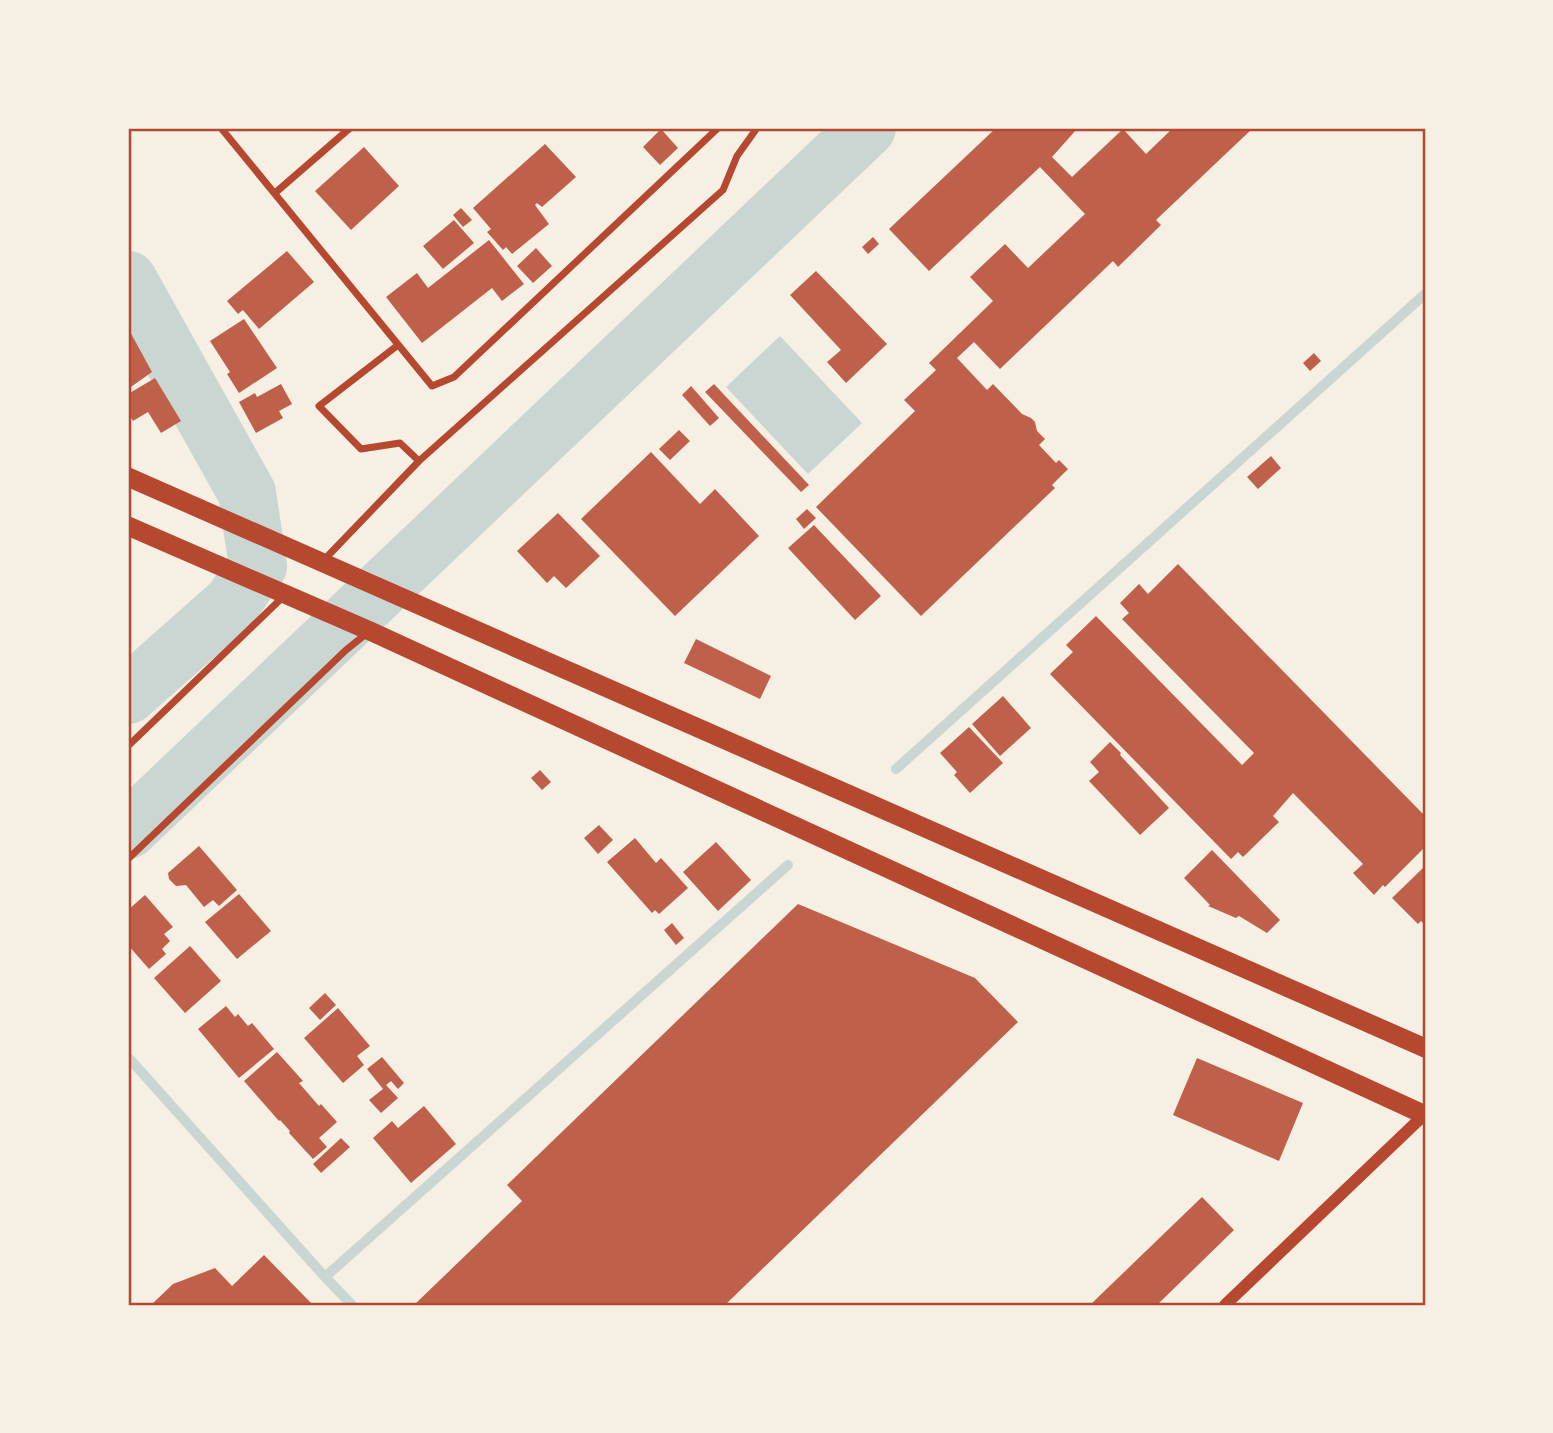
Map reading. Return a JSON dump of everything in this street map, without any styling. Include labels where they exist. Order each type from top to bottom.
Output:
[{"type":"highway","points":[[128,477],[1425,1048]]},
{"type":"highway","points":[[128,526],[365,629],[1425,1115]]},
{"type":"street","points":[[221,128],[432,386],[454,377],[718,128]]},
{"type":"street","points":[[275,193],[350,128]]},
{"type":"street","points":[[321,562],[419,461],[723,190],[737,156],[757,128]]},
{"type":"street","points":[[398,345],[319,406],[361,449],[400,443],[419,461]]},
{"type":"street","points":[[128,746],[286,595]]},
{"type":"street","points":[[128,859],[365,629]]},
{"type":"street","points":[[1225,1305],[1425,1115]]},
{"type":"shaded area","points":[[780,336],[862,423],[808,474],[726,387]]},
{"type":"building","points":[[996,128],[1073,128],[1076,130],[1052,157],[1072,177],[1123,129],[1146,154],[1173,128],[1253,128],[1156,220],[1161,225],[1118,267],[1113,261],[1000,369],[974,342],[957,358],[987,390],[993,384],[1022,414],[1035,422],[1037,431],[1045,439],[1039,445],[1056,463],[1059,460],[1068,469],[1052,485],[1055,488],[921,616],[816,507],[915,411],[904,400],[936,370],[929,363],[993,301],[970,277],[1005,244],[1028,268],[1085,214],[1040,167],[929,271],[889,229]]},
{"type":"building","points":[[661,129],[678,148],[660,165],[643,147]]},
{"type":"building","points":[[545,144],[576,177],[542,207],[537,203],[535,205],[549,224],[512,254],[506,247],[503,250],[487,232],[491,229],[473,208]]},
{"type":"building","points":[[364,147],[399,186],[351,230],[315,191]]},
{"type":"building","points":[[461,208],[472,220],[463,227],[453,215]]},
{"type":"building","points":[[454,220],[474,243],[443,269],[423,246]]},
{"type":"building","points":[[873,237],[879,244],[868,254],[862,247]]},
{"type":"building","points":[[489,240],[524,284],[502,301],[492,288],[422,343],[386,297],[417,273],[428,288]]},
{"type":"building","points":[[536,248],[552,266],[533,283],[517,266]]},
{"type":"building","points":[[287,251],[314,282],[259,329],[243,310],[238,314],[227,301]]},
{"type":"building","points":[[816,271],[887,344],[846,383],[827,362],[841,350],[790,295]]},
{"type":"building","points":[[244,319],[277,368],[239,393],[227,374],[230,372],[210,341]]},
{"type":"building","points":[[128,328],[152,372],[128,389]]},
{"type":"building","points":[[1314,353],[1321,361],[1310,371],[1303,363]]},
{"type":"building","points":[[155,378],[181,421],[161,433],[148,412],[133,421],[128,413],[128,394]]},
{"type":"building","points":[[281,384],[292,404],[279,411],[283,418],[256,433],[239,402],[255,393],[257,397]]},
{"type":"building","points":[[714,384],[809,485],[801,492],[705,392]]},
{"type":"building","points":[[691,386],[719,418],[710,426],[682,395]]},
{"type":"building","points":[[679,430],[690,441],[670,460],[659,449]]},
{"type":"building","points":[[651,452],[700,504],[715,489],[759,536],[675,616],[581,519]]},
{"type":"building","points":[[1271,456],[1281,468],[1258,489],[1247,477]]},
{"type":"building","points":[[807,509],[816,518],[804,529],[796,519]]},
{"type":"building","points":[[558,513],[600,556],[566,588],[554,576],[547,583],[517,551]]},
{"type":"building","points":[[814,525],[881,596],[855,620],[788,548]]},
{"type":"building","points":[[1178,564],[1425,816],[1425,847],[1374,895],[1353,873],[1363,864],[1293,793],[1273,816],[1279,822],[1243,857],[1238,852],[1231,859],[1050,674],[1073,652],[1066,645],[1096,616],[1242,765],[1254,753],[1122,619],[1129,613],[1120,603],[1139,584],[1148,594]]},
{"type":"building","points":[[696,639],[771,676],[760,699],[684,663]]},
{"type":"building","points":[[1003,696],[1031,728],[1000,756],[972,724]]},
{"type":"building","points":[[969,727],[1003,763],[970,793],[954,775],[957,772],[940,753]]},
{"type":"building","points":[[1110,742],[1169,808],[1140,835],[1089,781],[1099,772],[1090,762]]},
{"type":"building","points":[[540,770],[551,782],[542,790],[531,778]]},
{"type":"building","points":[[599,825],[613,840],[598,854],[584,838]]},
{"type":"building","points":[[635,838],[656,863],[661,858],[688,888],[659,914],[655,910],[652,913],[607,862]]},
{"type":"building","points":[[716,842],[751,880],[718,911],[683,872]]},
{"type":"building","points":[[199,846],[237,890],[219,906],[213,900],[204,907],[186,885],[176,886],[169,879],[168,873]]},
{"type":"building","points":[[1212,850],[1280,920],[1267,933],[1239,916],[1236,918],[1208,906],[1210,905],[1184,878]]},
{"type":"building","points":[[1425,866],[1425,925],[1421,921],[1418,924],[1392,898]]},
{"type":"building","points":[[239,894],[271,931],[237,959],[205,922]]},
{"type":"building","points":[[145,895],[173,927],[164,934],[170,941],[162,949],[166,954],[149,969],[128,945],[128,910]]},
{"type":"building","points":[[798,904],[975,978],[1018,1022],[725,1305],[414,1305],[522,1201],[507,1185]]},
{"type":"building","points":[[672,923],[684,938],[676,945],[664,930]]},
{"type":"building","points":[[190,946],[221,981],[185,1013],[154,978]]},
{"type":"building","points":[[325,993],[336,1005],[320,1020],[309,1008]]},
{"type":"building","points":[[226,1006],[235,1017],[238,1014],[248,1026],[252,1023],[274,1049],[239,1078],[198,1029]]},
{"type":"building","points":[[338,1008],[370,1046],[357,1056],[364,1065],[343,1083],[304,1038]]},
{"type":"building","points":[[277,1052],[303,1081],[299,1083],[337,1122],[319,1138],[327,1147],[313,1159],[244,1081]]},
{"type":"building","points":[[382,1057],[404,1083],[398,1089],[391,1081],[386,1085],[398,1098],[381,1113],[369,1100],[383,1089],[367,1069]]},
{"type":"building","points":[[1197,1058],[1303,1103],[1279,1161],[1173,1115]]},
{"type":"building","points":[[424,1106],[456,1144],[411,1183],[373,1138],[392,1121],[398,1128]]},
{"type":"building","points":[[341,1138],[350,1147],[321,1173],[313,1164]]},
{"type":"building","points":[[1202,1197],[1234,1230],[1157,1305],[1090,1305]]},
{"type":"building","points":[[264,1255],[313,1305],[151,1305],[173,1284],[215,1268],[232,1286]]},
{"type":"waterway","points":[[128,830],[867,128]]},
{"type":"waterway","points":[[128,280],[247,493],[258,566],[232,603],[128,695]]},
{"type":"waterway","points":[[896,769],[1425,294]]},
{"type":"waterway","points":[[352,1305],[325,1277],[788,865]]},
{"type":"waterway","points":[[128,1057],[325,1277]]}]
